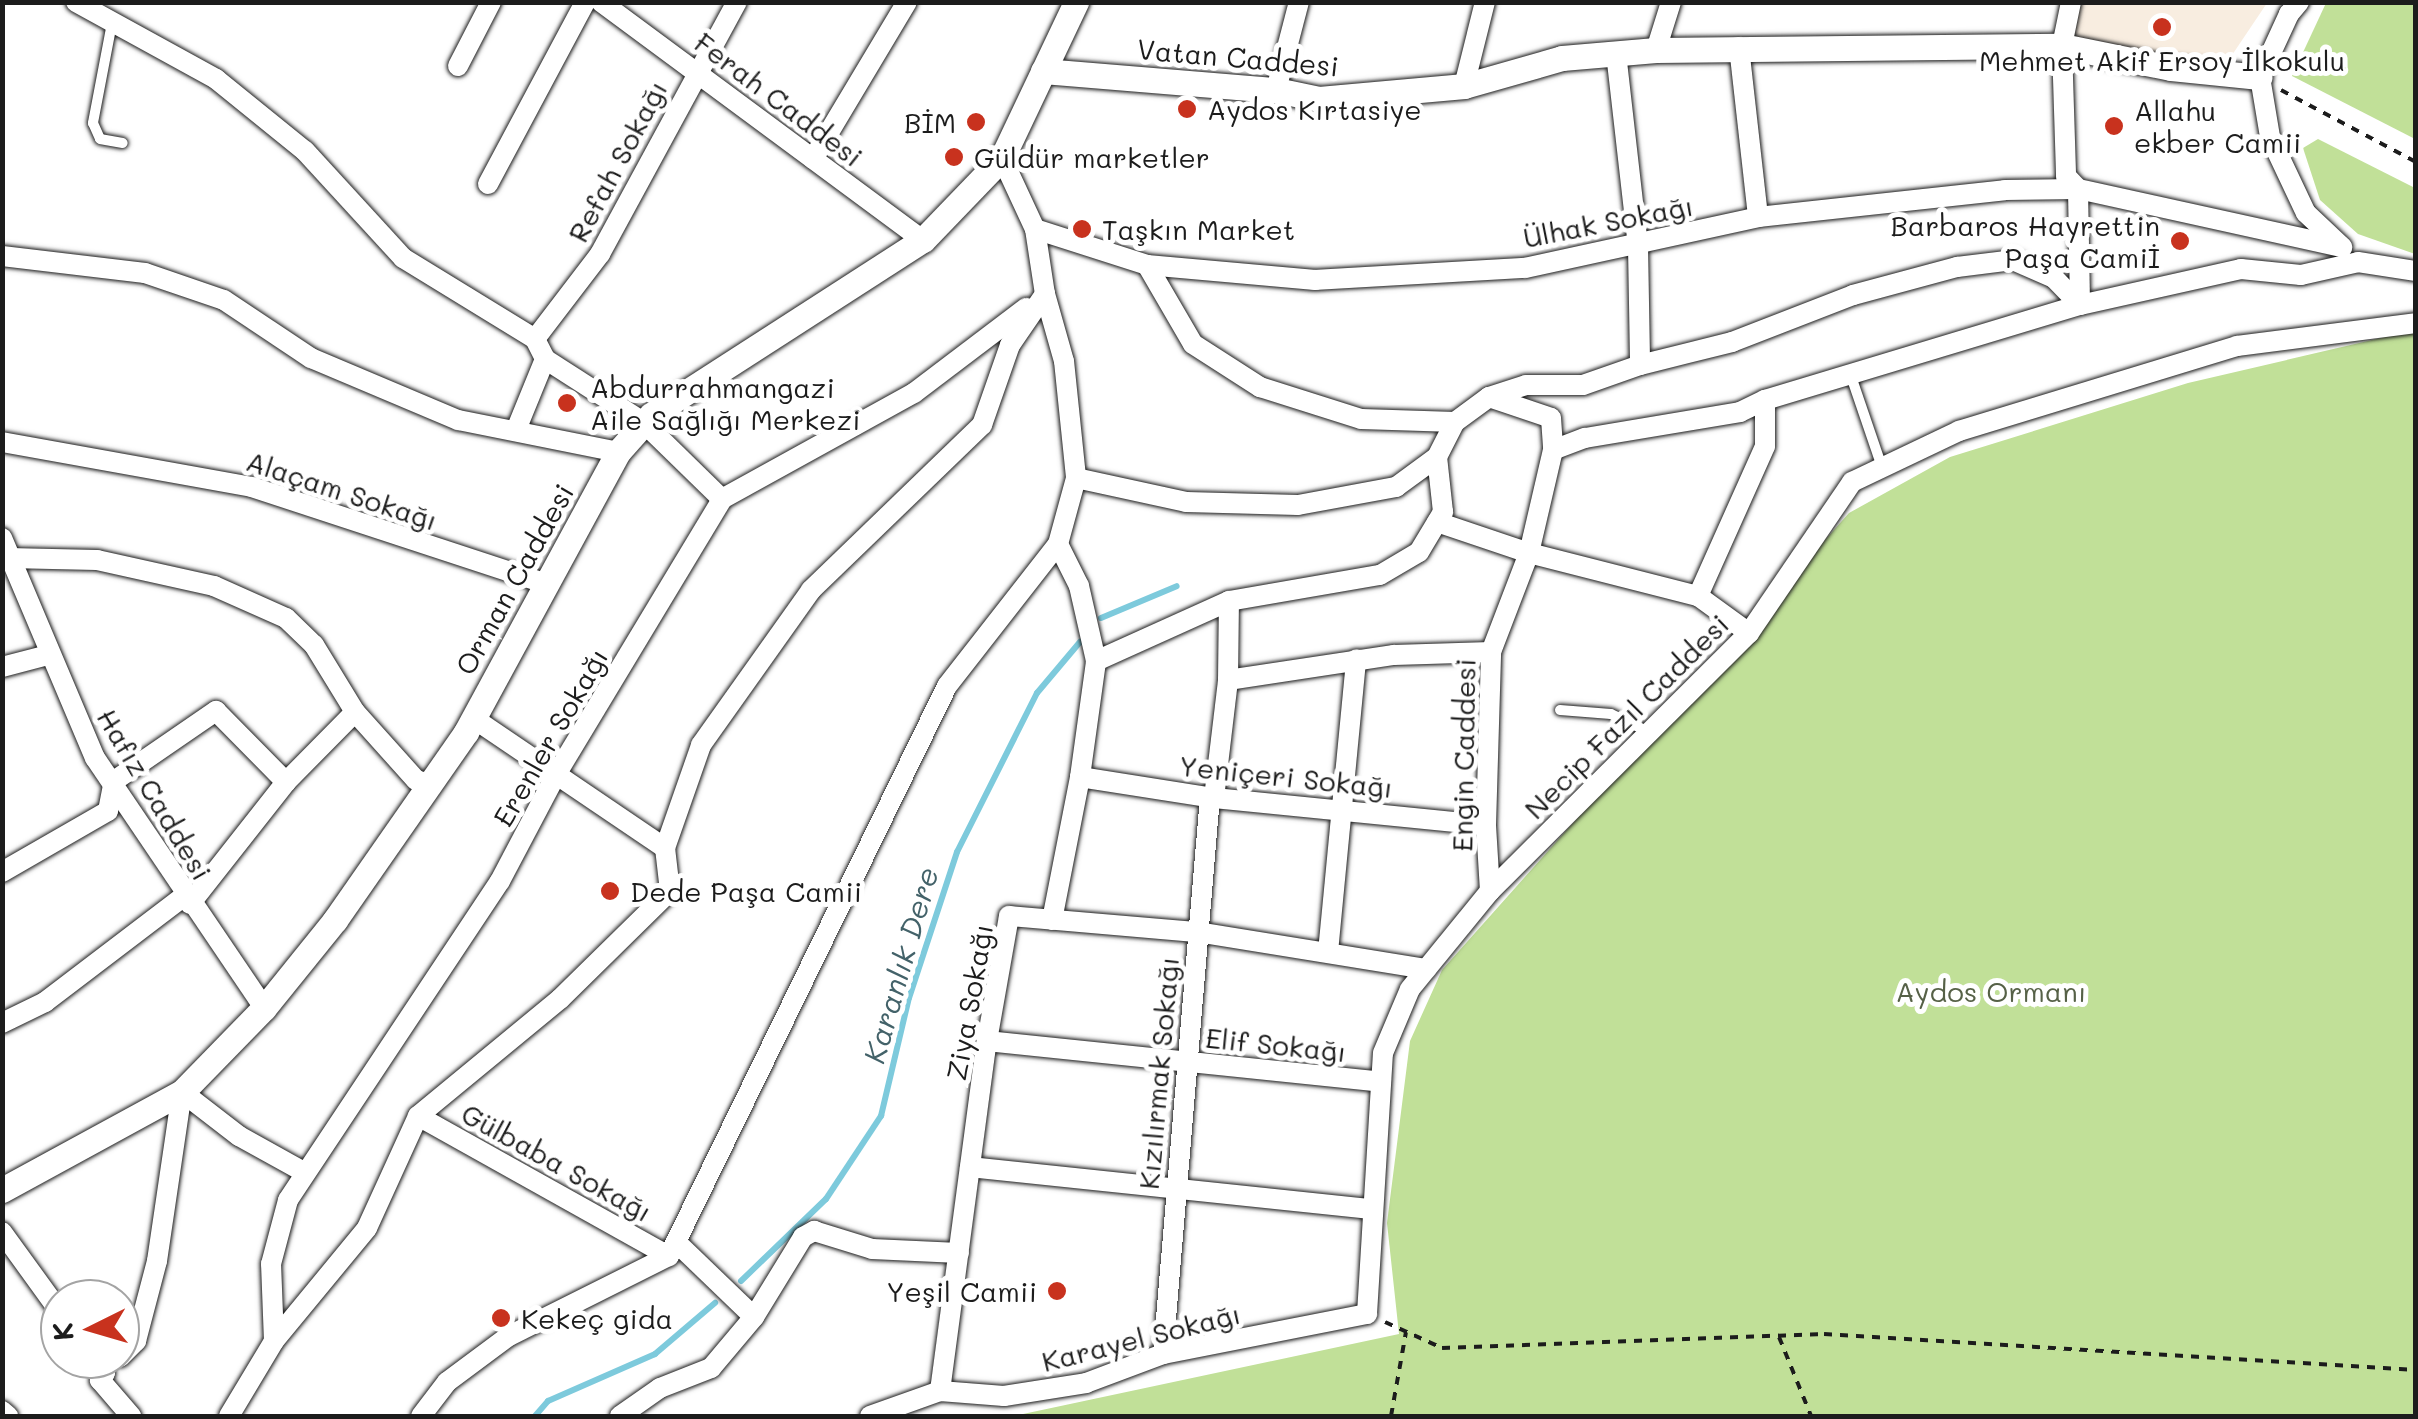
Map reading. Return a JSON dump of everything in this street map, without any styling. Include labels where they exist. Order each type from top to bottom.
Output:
[{"type":"street","points":[[76,2],[216,79],[305,151],[403,258],[535,339],[545,359],[643,422],[722,499],[914,393],[1045,294]]},
{"type":"street","points":[[458,66],[491,2]]},
{"type":"street","points":[[488,184],[584,2]]},
{"type":"street","name":"Ferah Caddesi","points":[[601,2],[923,240]]},
{"type":"street","name":"Refah Sokağı","points":[[535,339],[600,254],[736,2]]},
{"type":"street","points":[[813,158],[907,2]]},
{"type":"street","name":"Orman Caddesi","points":[[2,1190],[182,1092],[264,1008],[335,920],[473,718],[618,452],[643,422],[923,240],[1002,158],[1076,2]]},
{"type":"street","points":[[1276,90],[1300,2]]},
{"type":"street","points":[[1464,86],[1485,2]]},
{"type":"street","points":[[1656,50],[1671,2]]},
{"type":"street","points":[[2071,2],[2062,46],[2066,176],[2078,189],[2080,305]]},
{"type":"street","points":[[2299,2],[2288,14],[2260,78],[2270,138],[2306,213],[2350,255],[2416,272]]},
{"type":"street","name":"Vatan Caddesi","points":[[1044,71],[1276,90],[1319,99],[1464,86],[1562,58],[1656,50],[2062,46],[2171,68],[2260,78]]},
{"type":"street","points":[[1738,47],[1758,217]]},
{"type":"street","points":[[1616,53],[1638,246],[1640,365]]},
{"type":"street","points":[[421,1416],[447,1382],[509,1336],[673,1249],[948,686],[1058,544],[1076,478],[1064,361],[1045,294],[1035,229],[1002,158]]},
{"type":"street","name":"Ülhak Sokağı","points":[[1035,229],[1147,265],[1315,280],[1526,268],[1758,217],[2004,190],[2078,189],[2350,255]]},
{"type":"street","points":[[1489,397],[1550,418],[1553,450],[1585,438],[1740,412],[1764,400],[2080,305],[2242,270],[2301,275],[2350,255]]},
{"type":"street","points":[[2,256],[145,273],[224,300],[311,358],[458,420],[618,452]]},
{"type":"street","points":[[1076,478],[1186,502],[1298,505],[1396,488],[1437,457],[1455,422],[1489,397],[1526,385],[1583,385],[1640,365],[1732,342],[1852,295],[1957,267],[2013,260],[2054,278],[2080,305]]},
{"type":"street","points":[[1147,265],[1193,344],[1260,387],[1361,419],[1455,422]]},
{"type":"street","points":[[229,1416],[274,1340],[367,1228],[418,1116],[560,999],[670,891],[665,848],[701,744],[810,590],[982,425],[1010,345],[1045,294]]},
{"type":"street","name":"Necip Fazıl Caddesi","points":[[1367,1314],[1382,1053],[1410,989],[1490,891],[1749,633],[1852,482],[1960,431],[2236,346],[2416,323]]},
{"type":"street","points":[[516,430],[545,359]]},
{"type":"street","points":[[1698,596],[1765,446],[1764,400]]},
{"type":"street","name":"Alaçam Sokağı","points":[[2,442],[252,487],[544,584]]},
{"type":"street","name":"Engin Caddesi","points":[[1490,891],[1486,826],[1490,652],[1528,553],[1553,450]]},
{"type":"street","points":[[1096,660],[1228,601],[1380,576],[1419,552],[1442,512],[1437,457]]},
{"type":"street","name":"Erenler Sokağı","points":[[274,1340],[271,1264],[288,1200],[500,881],[558,774],[722,499]]},
{"type":"street","points":[[1436,522],[1528,553],[1698,596],[1749,633]]},
{"type":"street","points":[[1052,920],[1080,777],[1096,660],[1079,586],[1058,544]]},
{"type":"street","points":[[4,545],[97,560],[214,586],[286,618],[314,645],[354,712],[416,780],[430,784]]},
{"type":"street","name":"Hafız Caddesi","points":[[4,545],[94,758],[114,781],[187,900],[264,1008]]},
{"type":"street","name":"Kızılırmak Sokağı","points":[[1163,1354],[1197,932],[1228,680],[1228,601]]},
{"type":"street","points":[[1228,680],[1356,659],[1490,652]]},
{"type":"street","points":[[2,667],[48,655]]},
{"type":"street","points":[[1328,952],[1356,659]]},
{"type":"street","points":[[2,872],[108,811],[114,781],[216,711],[286,782]]},
{"type":"street","points":[[2,1022],[44,1002],[187,900],[286,782],[354,712]]},
{"type":"street","points":[[473,718],[665,848]]},
{"type":"street","name":"Yeniçeri Sokağı","points":[[1080,777],[1212,798],[1486,826]]},
{"type":"street","name":"Ziya Sokağı","points":[[940,1391],[987,1041],[1009,916],[1197,932],[1426,968]]},
{"type":"street","name":"Elif Sokağı","points":[[987,1041],[1381,1082]]},
{"type":"street","points":[[140,1326],[157,1261],[182,1092],[239,1136],[304,1172]]},
{"type":"street","name":"Gülbaba Sokağı","points":[[418,1116],[673,1249],[754,1317]]},
{"type":"street","points":[[970,1167],[1371,1209]]},
{"type":"street","points":[[620,1416],[660,1388],[711,1368],[754,1317],[793,1252],[814,1231],[872,1249],[959,1253]]},
{"type":"street","points":[[2,1232],[40,1284]]},
{"type":"street","name":"Karayel Sokağı","points":[[870,1416],[940,1391],[1004,1396],[1086,1384],[1163,1354],[1367,1314]]},
{"type":"street","points":[[100,1379],[132,1416]]},
{"type":"street","points":[[2,1411],[8,1416]]},
{"type":"lane","points":[[113,20],[93,123],[100,139],[123,143]]},
{"type":"lane","points":[[1852,376],[1882,467]]},
{"type":"lane","points":[[1560,710],[1623,717],[1649,732]]},
{"type":"path","points":[[2260,78],[2346,128],[2416,162]]},
{"type":"path","points":[[1367,1314],[1442,1348],[1824,1334],[2416,1370]]},
{"type":"path","points":[[1391,1416],[1406,1332]]},
{"type":"path","points":[[1778,1336],[1811,1416]]},
{"type":"shaded area","name":"Mehmet Akif Ersoy İlkokulu","points":[[2082,3],[2267,3],[2224,67],[2068,36]]},
{"type":"green space","points":[[2326,3],[2415,3],[2415,139],[2292,76]]},
{"type":"green space","points":[[2318,139],[2415,188],[2415,254],[2358,234],[2320,200],[2303,148]]},
{"type":"green space","name":"Aydos Ormanı","points":[[2415,330],[2415,1416],[1014,1416],[1399,1334],[1387,1223],[1410,1041],[1442,970],[1849,513],[1950,457],[2188,383]]},
{"type":"waterway","name":"Karanlık Dere","points":[[1101,618],[1177,586]]},
{"type":"waterway","name":"Karanlık Dere","points":[[741,1281],[826,1199],[881,1116],[909,998],[957,852],[1037,693],[1080,642]]},
{"type":"waterway","name":"Karanlık Dere","points":[[535,1416],[548,1401],[655,1354],[715,1303]]},
{"type":"place","name":"Mehmet Akif Ersoy İlkokulu","points":[[2162,27]]},
{"type":"place","name":"Aydos Kırtasiye","points":[[1187,109]]},
{"type":"place","name":"BİM","points":[[976,122]]},
{"type":"place","name":"Allahu ekber Camii","points":[[2114,126]]},
{"type":"place","name":"Güldür marketler","points":[[954,157]]},
{"type":"place","name":"Taşkın Market","points":[[1082,229]]},
{"type":"place","name":"Barbaros Hayrettin Paşa Camiİ","points":[[2180,241]]},
{"type":"place","name":"Abdurrahmangazi Aile Sağlığı Merkezi","points":[[567,403]]},
{"type":"place","name":"Dede Paşa Camii","points":[[610,891]]},
{"type":"place","name":"Yeşil Camii","points":[[1057,1291]]},
{"type":"place","name":"Kekeç gida","points":[[501,1318]]}]
